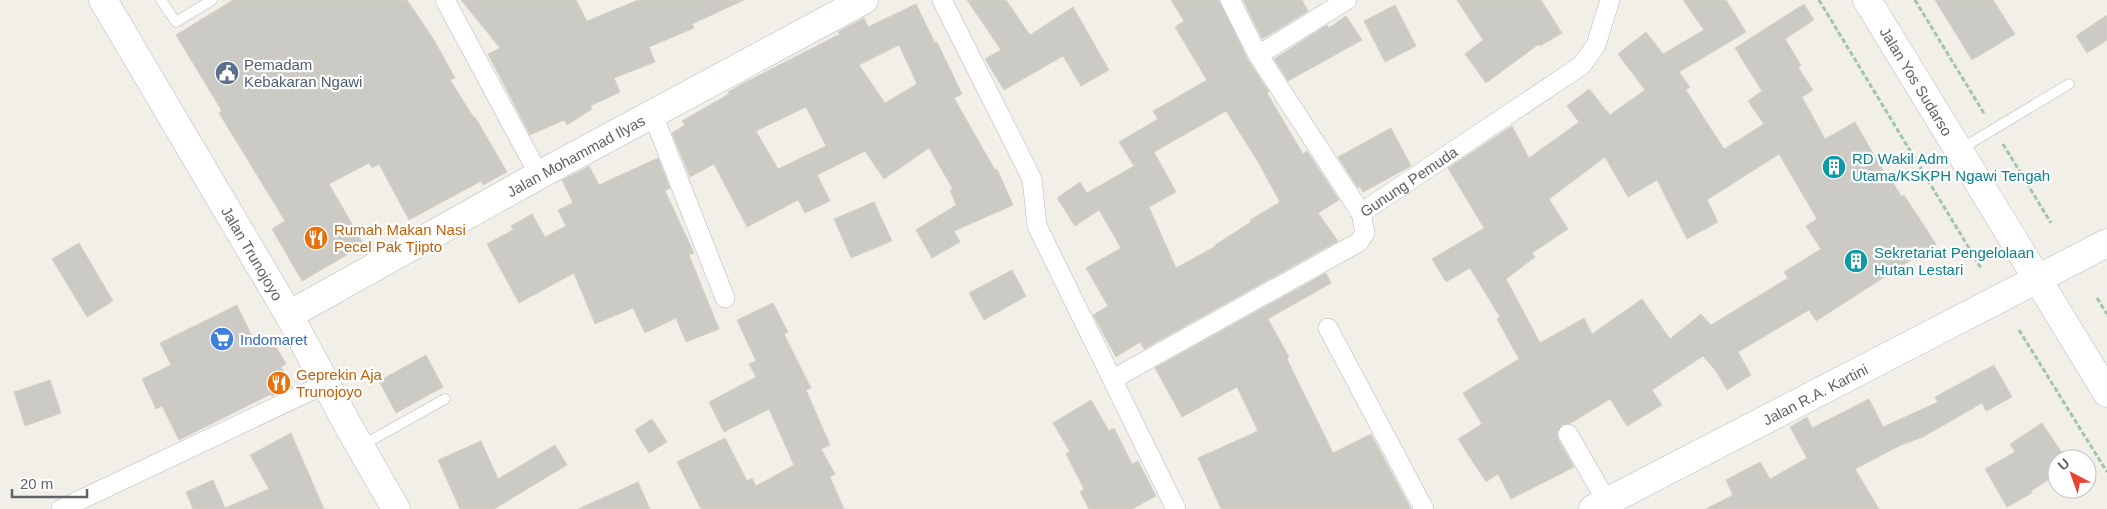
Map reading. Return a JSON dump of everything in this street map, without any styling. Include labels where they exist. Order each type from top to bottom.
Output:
[{"type":"street","name":"Jalan Trunojoyo","points":[[103,0],[289,315],[396,509]]},
{"type":"street","points":[[445,0],[539,175]]},
{"type":"street","name":"Jalan Mohammad Ilyas","points":[[289,315],[539,175],[864,0]]},
{"type":"street","points":[[942,0],[1032,179],[1037,226],[1176,509]]},
{"type":"street","points":[[1230,0],[1258,55],[1361,213]]},
{"type":"street","points":[[1258,55],[1347,0]]},
{"type":"street","name":"Gunung Pemuda","points":[[1113,379],[1359,242],[1365,233],[1361,213],[1582,65],[1596,45],[1610,0]]},
{"type":"street","name":"Jalan Yos Sudarso","points":[[1867,0],[2107,393]]},
{"type":"street","points":[[653,115],[725,298]]},
{"type":"street","name":"Jalan R.A. Kartini","points":[[1600,505],[2107,243]]},
{"type":"street","points":[[1328,328],[1424,509]]},
{"type":"street","points":[[61,509],[326,383]]},
{"type":"street","points":[[1568,434],[1600,505]]},
{"type":"lane","points":[[161,0],[176,22],[212,0]]},
{"type":"lane","points":[[1958,150],[2069,84]]},
{"type":"lane","points":[[360,446],[445,399]]},
{"type":"path","points":[[1818,0],[1981,268]]},
{"type":"path","points":[[1915,0],[2051,223]]},
{"type":"path","points":[[2097,298],[2107,314]]},
{"type":"path","points":[[2020,330],[2107,472]]},
{"type":"building","points":[[233,0],[407,0],[434,40],[455,78],[450,80],[475,117],[507,172],[483,185],[481,181],[409,220],[379,164],[372,168],[369,163],[329,184],[364,245],[302,281],[272,229],[285,221],[219,113],[222,111],[176,35]]},
{"type":"building","points":[[461,0],[576,0],[587,21],[638,0],[744,0],[692,24],[694,28],[649,47],[655,62],[614,78],[620,92],[590,106],[592,109],[567,125],[564,120],[530,135],[488,54],[500,48]]},
{"type":"building","points":[[967,0],[1006,0],[1030,35],[1073,7],[1109,70],[1081,86],[1063,56],[1004,90],[985,59],[1001,50]]},
{"type":"building","points":[[1171,0],[1219,0],[1248,60],[1269,92],[1267,93],[1303,154],[1307,151],[1339,200],[1318,213],[1338,241],[1144,349],[1140,342],[1116,357],[1093,315],[1108,306],[1086,268],[1121,248],[1099,210],[1075,226],[1057,198],[1080,182],[1087,193],[1134,166],[1119,142],[1158,119],[1153,111],[1207,80],[1175,27],[1184,21]],"holes":[[[1226,111],[1257,160],[1280,202],[1250,220],[1251,222],[1216,246],[1176,268],[1149,207],[1176,192],[1154,152]]]},
{"type":"building","points":[[1243,0],[1302,0],[1308,11],[1262,39]]},
{"type":"building","points":[[1457,0],[1541,0],[1562,33],[1540,46],[1539,44],[1486,83],[1465,54],[1483,40]]},
{"type":"building","points":[[1683,0],[1726,0],[1746,32],[1679,72],[1690,87],[1686,90],[1724,149],[1764,124],[1748,101],[1762,91],[1735,48],[1804,4],[1814,20],[1785,39],[1801,65],[1798,67],[1813,90],[1802,97],[1825,139],[1855,122],[1886,176],[1888,175],[1902,197],[1904,195],[1936,244],[1816,321],[1809,310],[1738,352],[1751,375],[1727,390],[1716,371],[1703,356],[1652,390],[1662,405],[1627,426],[1610,399],[1571,423],[1562,425],[1557,433],[1558,439],[1574,467],[1511,499],[1498,474],[1486,482],[1458,439],[1482,424],[1463,393],[1519,359],[1497,319],[1500,317],[1470,268],[1446,282],[1432,259],[1484,228],[1448,168],[1512,126],[1529,158],[1579,122],[1567,106],[1589,89],[1610,115],[1645,90],[1618,54],[1646,32],[1663,54],[1704,30]],"holes":[[[1779,154],[1817,219],[1806,226],[1821,249],[1784,272],[1788,278],[1711,325],[1701,314],[1670,339],[1642,299],[1592,334],[1584,318],[1540,343],[1506,279],[1535,257],[1532,253],[1568,229],[1549,199],[1605,157],[1628,197],[1657,180],[1687,239],[1718,222],[1707,200]]]},
{"type":"building","points":[[1935,0],[1993,0],[2015,34],[1972,60]]},
{"type":"building","points":[[916,4],[962,94],[954,98],[995,170],[997,169],[1013,205],[954,231],[960,242],[932,258],[916,230],[956,205],[950,190],[953,189],[929,148],[884,179],[865,151],[817,175],[830,201],[805,213],[798,200],[747,227],[714,164],[690,177],[672,133],[685,125],[682,121],[729,94],[728,92],[840,34],[838,32],[864,18],[868,27]],"holes":[[[899,45],[917,84],[885,103],[859,65]],[[806,107],[826,146],[778,169],[756,131]]]},
{"type":"building","points":[[1395,5],[1416,46],[1385,62],[1364,21]]},
{"type":"building","points":[[2107,15],[2107,40],[2087,53],[2076,36]]},
{"type":"building","points":[[1346,16],[1362,40],[1288,81],[1274,59],[1327,25],[1329,28]]},
{"type":"building","points":[[1391,128],[1411,166],[1363,192],[1360,187],[1358,188],[1338,157]]},
{"type":"building","points":[[658,158],[670,188],[665,191],[694,253],[689,255],[719,329],[686,342],[676,318],[645,333],[633,308],[595,324],[574,273],[519,303],[487,244],[513,230],[511,226],[532,214],[545,237],[566,226],[558,210],[573,203],[562,180],[589,166],[599,185]]},
{"type":"building","points":[[874,202],[892,241],[851,258],[834,219]]},
{"type":"building","points":[[79,243],[113,301],[87,317],[52,259]]},
{"type":"building","points":[[1012,270],[1026,296],[984,320],[969,293]]},
{"type":"building","points":[[1326,273],[1331,283],[1268,319],[1289,357],[1287,359],[1333,453],[1371,434],[1411,509],[1221,509],[1198,458],[1258,431],[1237,387],[1182,417],[1155,368]]},
{"type":"building","points":[[773,303],[788,332],[784,334],[811,388],[806,390],[830,445],[821,449],[835,474],[830,477],[844,509],[701,509],[677,462],[725,438],[747,481],[752,478],[756,486],[794,465],[769,409],[724,432],[709,402],[756,377],[749,364],[756,361],[737,320]]},
{"type":"building","points":[[237,305],[257,347],[272,339],[286,364],[281,367],[292,387],[272,396],[271,394],[179,440],[162,406],[156,409],[142,379],[171,365],[160,343]]},
{"type":"building","points":[[426,355],[443,387],[396,413],[379,381]]},
{"type":"building","points":[[1994,365],[2012,397],[1986,411],[1982,403],[1923,437],[1901,445],[1855,469],[1879,509],[1706,509],[1733,495],[1726,480],[1760,462],[1770,479],[1807,458],[1790,427],[1807,417],[1812,428],[1869,399],[1883,427],[1938,402],[1935,397]]},
{"type":"building","points":[[50,380],[61,413],[25,426],[14,392]]},
{"type":"building","points":[[1091,400],[1109,431],[1114,428],[1132,464],[1138,461],[1156,496],[1132,509],[1089,509],[1080,492],[1084,489],[1066,454],[1070,452],[1053,423]]},
{"type":"building","points":[[652,419],[667,442],[649,453],[635,430]]},
{"type":"building","points":[[2042,423],[2059,449],[2047,449],[2047,481],[2031,491],[2032,493],[2007,507],[1985,469],[2015,452],[2010,444]]},
{"type":"building","points":[[291,433],[324,509],[193,509],[186,492],[213,480],[225,508],[269,489],[250,455]]},
{"type":"building","points":[[481,441],[498,479],[555,445],[567,465],[494,509],[460,509],[438,460]]},
{"type":"building","points":[[638,482],[650,509],[578,509]]},
{"type":"place","name":"Pemadam Kebakaran Ngawi","points":[[227,73]]},
{"type":"place","name":"RD Wakil Adm Utama/KSKPH Ngawi Tengah","points":[[1834,167]]},
{"type":"place","name":"Rumah Makan Nasi Pecel Pak Tjipto","points":[[316,238]]},
{"type":"place","name":"Sekretariat Pengelolaan Hutan Lestari","points":[[1856,261]]},
{"type":"place","name":"Indomaret","points":[[222,339]]},
{"type":"place","name":"Geprekin Aja Trunojoyo","points":[[279,383]]}]
